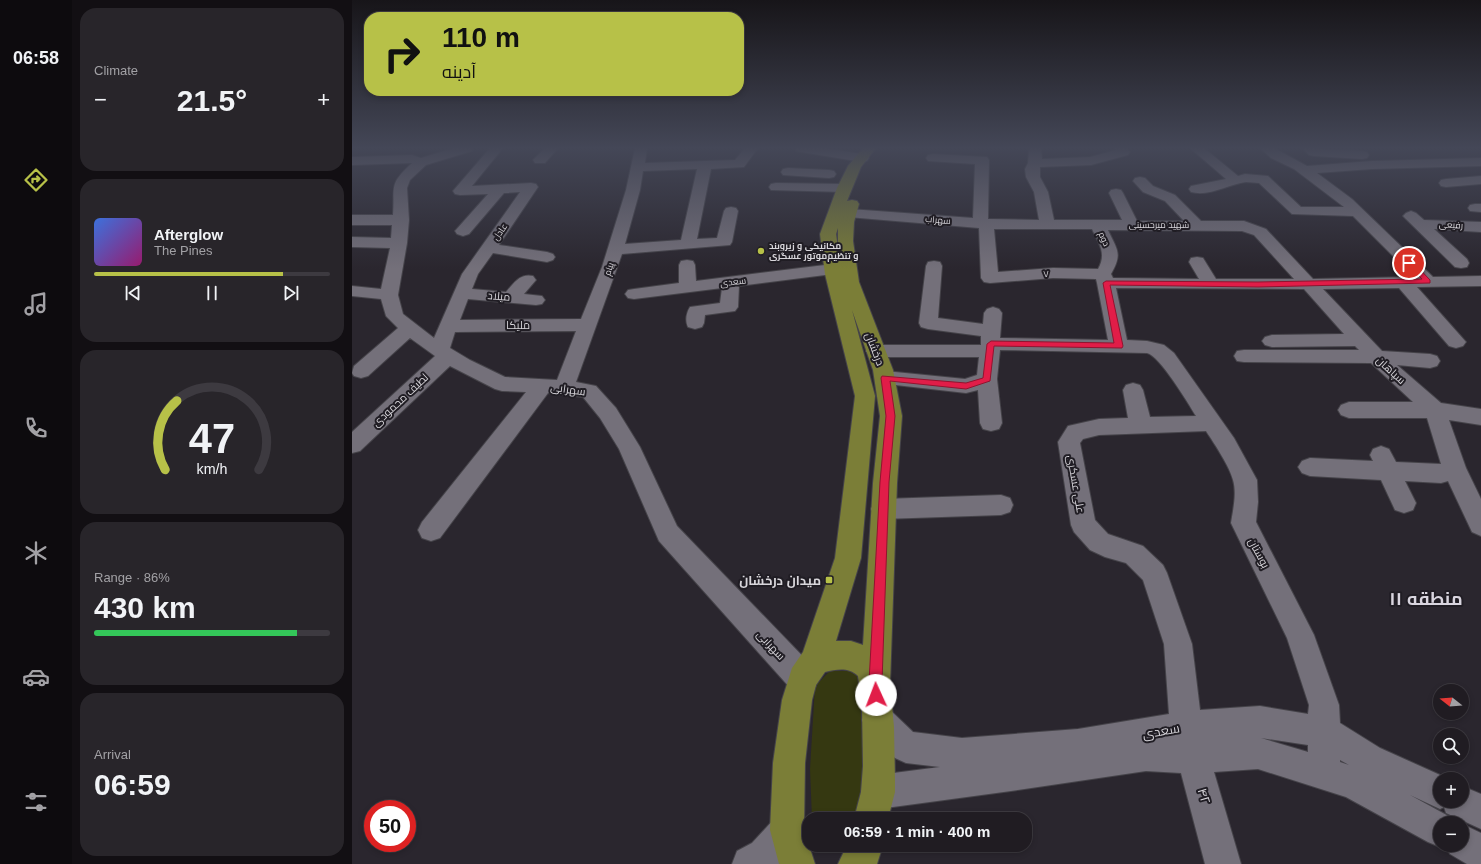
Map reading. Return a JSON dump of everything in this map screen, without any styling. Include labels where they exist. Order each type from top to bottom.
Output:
[{"type":"main road","name":"درخشان","points":[[847,188],[842,213],[846,222],[845,241],[850,282],[885,378],[891,416],[883,509],[876,682]]},
{"type":"main road","name":"درخشان","points":[[809,669],[848,558],[865,396],[833,269],[828,234],[858,188]]},
{"type":"main road","points":[[797,864],[787,830],[789,763],[797,700],[809,669],[838,654],[851,656],[862,660],[870,667],[876,682],[878,720],[874,805]]},
{"type":"street","name":"سهرابی","points":[[400,188],[402,203],[399,243],[389,294],[395,316],[463,366],[502,384],[590,391],[608,413],[629,447],[668,533],[809,669]]},
{"type":"street","name":"عادل","points":[[462,188],[460,191],[510,188]]},
{"type":"street","name":"عادل","points":[[444,353],[448,326],[470,274],[529,188]]},
{"type":"street","name":"پیام","points":[[431,530],[553,387],[588,325],[615,250],[633,188]]},
{"type":"street","points":[[688,244],[699,188]]},
{"type":"street","points":[[982,188],[983,224]]},
{"type":"street","points":[[1039,188],[1047,224]]},
{"type":"street","points":[[1147,188],[1170,198],[1196,225]]},
{"type":"street","points":[[1196,189],[1201,188]]},
{"type":"street","points":[[1273,188],[1297,211],[1357,212]]},
{"type":"street","points":[[1329,188],[1347,202],[1428,281]]},
{"type":"street","points":[[463,231],[500,189]]},
{"type":"street","points":[[1116,192],[1132,225]]},
{"type":"street","points":[[615,250],[724,242],[731,211]]},
{"type":"street","name":"سهراب","points":[[842,213],[905,211],[983,224]]},
{"type":"street","points":[[352,220],[401,220]]},
{"type":"street","name":"رفیعی","points":[[1461,262],[1416,220],[1481,227]]},
{"type":"street","name":"شهید میرحسینی","points":[[983,224],[1244,226],[1260,232],[1308,284]]},
{"type":"street","name":"۷","points":[[983,224],[990,278],[1054,273],[1104,278],[1210,284],[1308,284],[1428,281],[1479,286]]},
{"type":"street","name":"دوم","points":[[1098,224],[1111,254],[1110,262],[1104,278]]},
{"type":"street","points":[[352,242],[399,243]]},
{"type":"street","points":[[489,248],[547,257]]},
{"type":"street","points":[[1197,262],[1210,284]]},
{"type":"street","points":[[687,265],[688,288]]},
{"type":"street","points":[[934,266],[928,323],[991,335],[1119,346],[1104,278]]},
{"type":"street","name":"سعدی","points":[[634,294],[833,269]]},
{"type":"street","points":[[511,297],[527,280]]},
{"type":"street","points":[[1403,282],[1456,342]]},
{"type":"street","points":[[695,323],[696,311],[729,307],[731,283]]},
{"type":"street","name":"سپاهان","points":[[1308,284],[1376,357],[1435,410],[1454,468],[1481,525]]},
{"type":"street","points":[[352,291],[389,294]]},
{"type":"street","name":"میلاد","points":[[462,293],[536,300]]},
{"type":"street","name":"ملیکا","points":[[448,326],[588,325]]},
{"type":"street","points":[[361,371],[410,328]]},
{"type":"street","points":[[876,351],[991,335]]},
{"type":"street","points":[[991,335],[987,379],[991,423]]},
{"type":"street","points":[[1360,340],[1249,349],[1430,361]]},
{"type":"street","name":"بوستان","points":[[1119,346],[1147,347],[1157,349],[1167,358],[1226,444],[1245,480],[1246,502],[1243,523],[1300,635],[1324,705],[1324,774]]},
{"type":"street","name":"لطیف محمودی","points":[[352,445],[444,353]]},
{"type":"street","points":[[885,378],[966,386],[987,379]]},
{"type":"street","points":[[1133,390],[1141,426]]},
{"type":"street","points":[[1349,410],[1435,410],[1481,417]]},
{"type":"street","name":"علی عسکری","points":[[1189,742],[1178,644],[1154,573],[1134,554],[1114,549],[1099,542],[1083,525],[1069,442],[1076,432],[1099,427],[1212,423]]},
{"type":"street","points":[[1384,463],[1404,503]]},
{"type":"street","points":[[1310,467],[1384,463],[1441,474],[1454,468]]},
{"type":"street","points":[[883,509],[1000,505]]},
{"type":"street","name":"سعدی","points":[[878,720],[906,747],[962,754],[1078,745],[1189,742],[1258,753],[1353,783],[1433,826]]},
{"type":"street","name":"سعدی","points":[[874,805],[1011,775],[1146,755],[1260,722],[1324,732],[1369,758],[1433,789]]},
{"type":"street","name":"۴۲","points":[[1189,742],[1223,864]]},
{"type":"street","points":[[1469,806],[1481,812]]},
{"type":"street","points":[[750,864],[765,856],[787,830]]},
{"type":"street","points":[[1469,846],[1481,852]]},
{"type":"green space","points":[[830,671],[855,671],[864,686],[862,795],[858,812],[812,812],[810,769],[815,686]]},
{"type":"place","name":"مکانیکی و زیروبند و تنظیم‌موتور عسگری","points":[[761,251]]},
{"type":"place","name":"میدان درخشان","points":[[829,580]]},
{"type":"district","name":"منطقه ۱۱","points":[[1426,599]]},
{"type":"route","points":[[876,695],[884,482],[891,416],[885,378],[966,386],[987,379],[991,344],[1119,346],[1106,283],[1258,285],[1428,281],[1409,263]]}]
